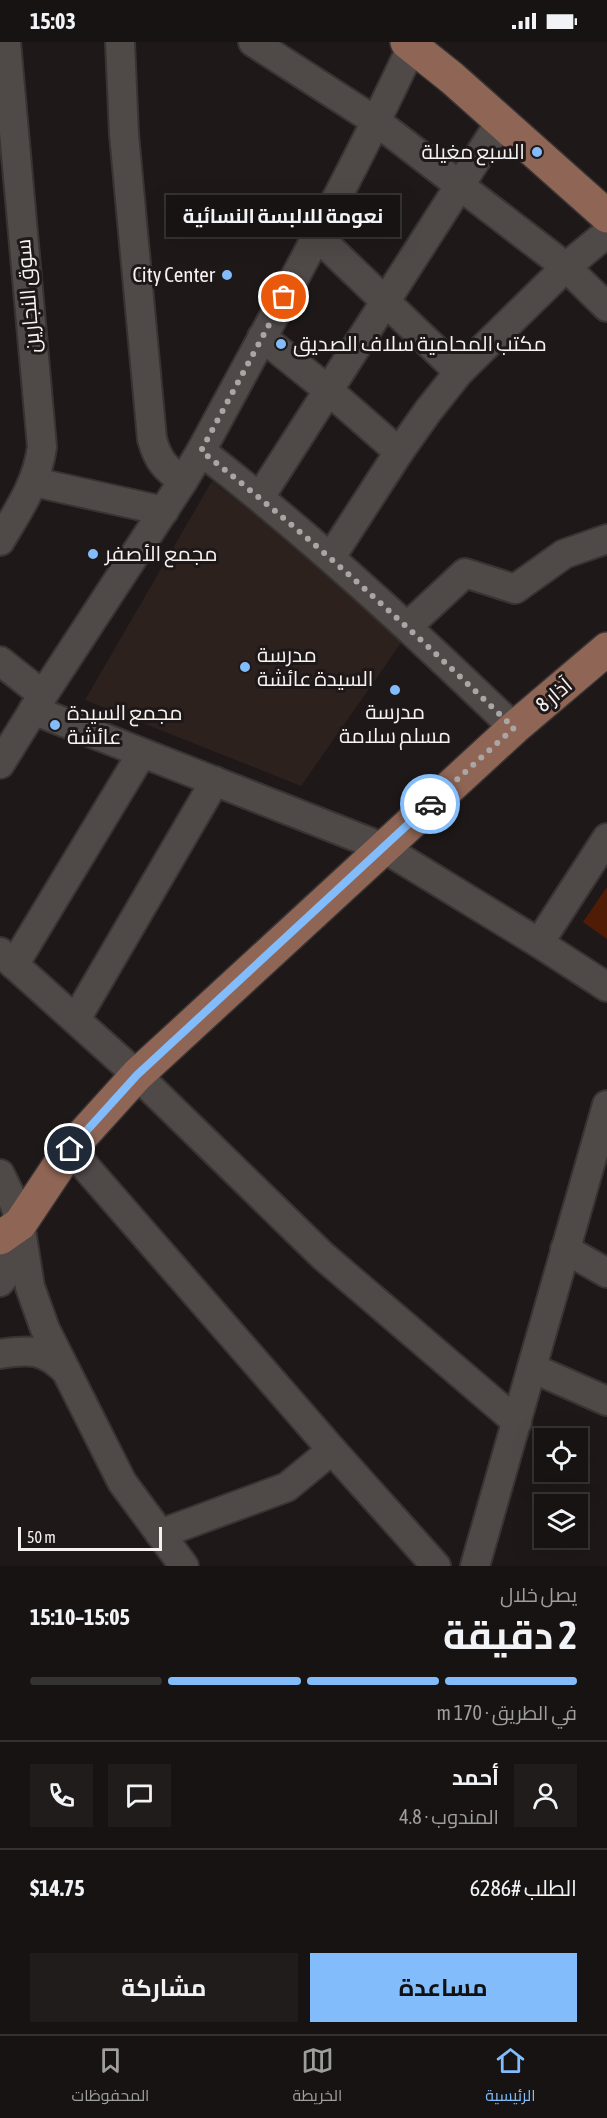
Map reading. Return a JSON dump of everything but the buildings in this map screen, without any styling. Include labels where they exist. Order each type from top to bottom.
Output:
[{"type":"main road","points":[[409,44],[452,78],[607,216]]},
{"type":"main road","name":"8 آذار","points":[[10,1231],[70,1149],[137,1075],[382,847],[514,728],[607,649]]},
{"type":"street","name":"سوق النجارين","points":[[0,541],[34,482],[42,447],[6,42]]},
{"type":"street","points":[[120,42],[124,134],[152,439],[157,456],[166,469],[183,481]]},
{"type":"street","points":[[253,42],[377,122],[566,267],[607,307]]},
{"type":"street","points":[[0,764],[201,451],[377,122],[409,44]]},
{"type":"street","points":[[260,497],[501,121]]},
{"type":"street","points":[[331,557],[399,452],[459,372],[566,267],[607,233]]},
{"type":"street","points":[[317,237],[459,372]]},
{"type":"street","points":[[262,337],[328,390],[399,452]]},
{"type":"street","points":[[201,451],[331,557],[408,626],[514,728]]},
{"type":"street","points":[[34,482],[164,511]]},
{"type":"street","points":[[408,626],[465,573],[515,589],[564,554],[607,539]]},
{"type":"street","points":[[0,661],[38,702],[142,753],[382,847],[607,987]]},
{"type":"street","points":[[142,753],[7,958],[137,1075],[323,1256],[517,1422]]},
{"type":"street","points":[[75,1019],[215,781]]},
{"type":"street","points":[[539,943],[607,838]]},
{"type":"street","points":[[475,1566],[607,1105]]},
{"type":"street","points":[[70,1149],[436,1566]]},
{"type":"street","points":[[0,1174],[15,1205],[10,1231],[7,1273],[0,1282]]},
{"type":"street","points":[[10,1231],[45,1329],[122,1482],[184,1566]]},
{"type":"street","points":[[565,1249],[607,1273]]},
{"type":"street","points":[[0,1354],[36,1352],[53,1358],[69,1374]]},
{"type":"street","points":[[532,1368],[607,1401]]},
{"type":"street","points":[[160,1534],[287,1487],[332,1450]]},
{"type":"shaded area","name":"مدرسة السيدة عائشة","points":[[212,481],[408,633],[301,786],[85,700]]},
{"type":"shaded area","points":[[607,887],[607,939],[583,922]]},
{"type":"way so far","points":[[284,297],[201,451],[331,557],[408,626],[514,728],[430,804]]},
{"type":"place","name":"السبع مغيلة","points":[[537,152]]},
{"type":"place","name":"City Center","points":[[227,275]]},
{"type":"place","name":"نعومة للالبسة النسائية","points":[[284,297]]},
{"type":"place","name":"مكتب المحامية سلاف الصديق","points":[[281,344]]},
{"type":"place","name":"مجمع الأصفر","points":[[93,554]]},
{"type":"place","name":"مدرسة السيدة عائشة","points":[[245,667]]},
{"type":"place","name":"مدرسة مسلم سلامة","points":[[395,690]]},
{"type":"place","name":"مجمع السيدة عائشة","points":[[55,725]]},
{"type":"route","points":[[70,1149],[137,1075],[430,804]]}]
